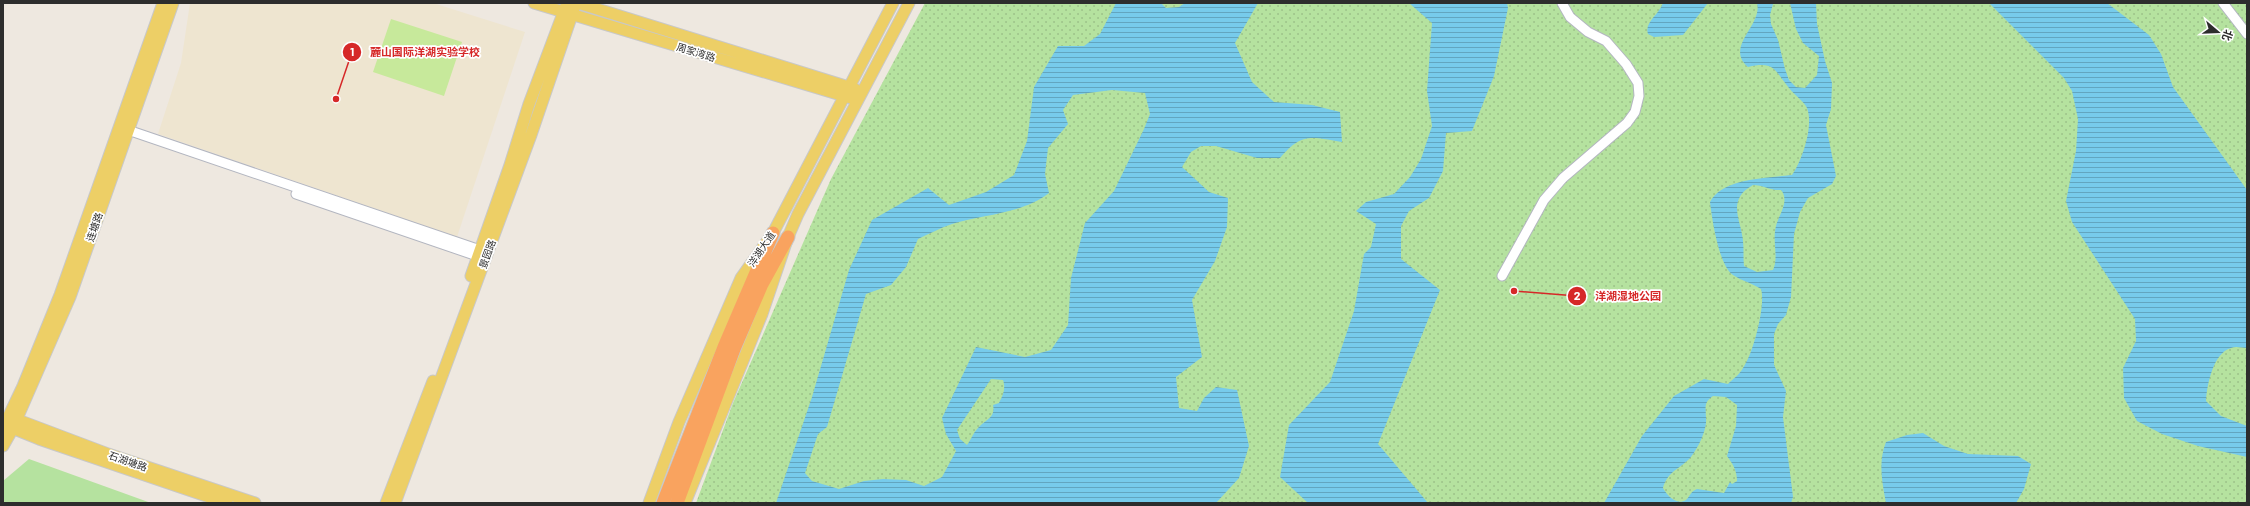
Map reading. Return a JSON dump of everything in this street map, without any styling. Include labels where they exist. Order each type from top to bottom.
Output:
[{"type":"highway","points":[[676,503],[729,348],[773,232]]},
{"type":"highway","points":[[663,503],[729,348],[788,237]]},
{"type":"main road","name":"连塘路","points":[[3,446],[7,422],[70,297],[163,3]]},
{"type":"main road","name":"连塘路","points":[[123,131],[173,3]]},
{"type":"main road","name":"周家湾路","points":[[534,3],[567,10],[847,91]]},
{"type":"main road","name":"周家湾路","points":[[577,3],[861,96]]},
{"type":"main road","name":"景园路","points":[[395,503],[483,255],[529,104],[567,10],[577,3]]},
{"type":"main road","name":"洋湖大道","points":[[649,503],[679,422],[741,278],[773,232],[893,3]]},
{"type":"main road","name":"洋湖大道","points":[[685,503],[762,314],[788,237],[909,3]]},
{"type":"main road","name":"景园路","points":[[386,503],[448,341],[483,255]]},
{"type":"main road","name":"石湖塘路","points":[[7,422],[227,503]]},
{"type":"main road","name":"石湖塘路","points":[[7,422],[255,503]]},
{"type":"street","points":[[1502,276],[1544,200],[1563,178],[1627,123],[1636,112],[1639,96],[1638,83],[1626,64],[1606,41],[1588,32],[1570,17],[1562,3]]},
{"type":"street","points":[[2222,3],[2247,34]]},
{"type":"street","points":[[123,131],[483,255]]},
{"type":"shaded area","points":[[190,3],[433,3],[525,32],[457,237],[158,134],[181,63]]},
{"type":"green space","points":[[925,3],[2247,3],[2247,503],[696,503],[733,403],[831,179]]},
{"type":"green space","points":[[391,19],[462,42],[444,96],[373,72]]},
{"type":"green space","points":[[29,459],[151,503],[3,503],[3,481]]},
{"type":"water","points":[[1116,3],[1161,3],[1166,8],[1179,7],[1185,3],[1258,3],[1235,43],[1252,82],[1274,102],[1312,105],[1340,112],[1342,142],[1308,138],[1295,144],[1280,158],[1257,158],[1216,146],[1201,146],[1191,152],[1182,167],[1209,192],[1228,198],[1227,227],[1215,261],[1192,300],[1202,357],[1176,377],[1179,408],[1197,411],[1204,398],[1216,387],[1237,390],[1249,446],[1239,478],[1216,503],[776,503],[812,397],[849,270],[872,220],[928,188],[949,205],[986,192],[1014,175],[1027,141],[1034,87],[1058,46],[1084,46],[1100,34]],"holes":[[[1112,90],[1145,93],[1150,114],[1114,191],[1085,223],[1071,278],[1068,325],[1051,350],[1025,357],[976,347],[942,418],[946,434],[956,451],[942,477],[924,486],[906,480],[883,479],[864,481],[839,489],[812,481],[805,473],[818,434],[827,427],[866,294],[891,285],[906,267],[918,239],[952,224],[1002,213],[1027,205],[1049,193],[1045,174],[1048,148],[1068,124],[1063,110],[1073,95]],[[991,379],[1003,380],[1003,395],[999,403],[993,405],[994,409],[991,416],[976,430],[967,445],[960,439],[957,430]]]},
{"type":"water","points":[[1409,3],[1507,3],[1508,8],[1494,76],[1472,131],[1446,133],[1443,171],[1429,198],[1409,211],[1401,226],[1401,259],[1440,290],[1378,444],[1428,503],[1308,503],[1280,477],[1289,425],[1330,382],[1354,311],[1364,254],[1371,247],[1376,224],[1356,211],[1366,202],[1394,194],[1410,177],[1421,159],[1432,126],[1427,91],[1432,23]]},
{"type":"water","points":[[1663,3],[1708,3],[1683,35],[1654,37],[1648,34],[1648,26]]},
{"type":"water","points":[[1757,3],[1773,4],[1770,15],[1771,24],[1778,40],[1789,80],[1796,87],[1805,88],[1817,75],[1819,56],[1803,43],[1796,29],[1790,3],[1816,3],[1817,24],[1825,61],[1832,83],[1831,109],[1826,125],[1836,176],[1832,184],[1808,198],[1800,212],[1794,234],[1791,297],[1786,315],[1778,324],[1774,334],[1774,365],[1786,391],[1783,417],[1793,497],[1791,503],[1604,503],[1642,436],[1674,396],[1704,379],[1728,384],[1742,370],[1751,352],[1758,329],[1762,306],[1761,289],[1736,277],[1728,270],[1717,242],[1710,202],[1716,194],[1724,188],[1735,184],[1746,181],[1792,175],[1800,161],[1806,143],[1809,124],[1809,115],[1806,105],[1791,91],[1773,68],[1763,65],[1748,67],[1742,59],[1740,52],[1742,44],[1755,19]],"holes":[[[1753,185],[1774,190],[1781,190],[1783,194],[1783,208],[1777,221],[1775,232],[1775,265],[1773,270],[1757,272],[1744,266],[1743,241],[1738,218],[1737,204],[1745,191]],[[1713,396],[1726,397],[1737,405],[1736,426],[1727,456],[1734,468],[1737,481],[1732,484],[1730,482],[1724,493],[1697,489],[1692,492],[1686,500],[1679,502],[1675,501],[1663,488],[1667,479],[1673,472],[1693,455],[1705,427],[1706,403]]]},
{"type":"water","points":[[1989,3],[2107,3],[2149,35],[2161,54],[2173,87],[2247,190],[2247,348],[2233,347],[2225,351],[2220,356],[2212,370],[2206,401],[2221,416],[2247,426],[2247,457],[2198,446],[2162,434],[2137,421],[2124,398],[2123,368],[2136,341],[2135,319],[2072,222],[2066,201],[2076,151],[2078,119],[2072,91],[2064,78]]},
{"type":"water","points":[[1923,433],[1944,446],[1968,454],[2018,456],[2031,464],[2024,489],[2016,503],[1886,503],[1881,465],[1886,442],[1907,435]]},
{"type":"place","name":"麓山国际洋湖实验学校","points":[[336,99]]},
{"type":"place","name":"洋湖湿地公园","points":[[1514,291]]}]
